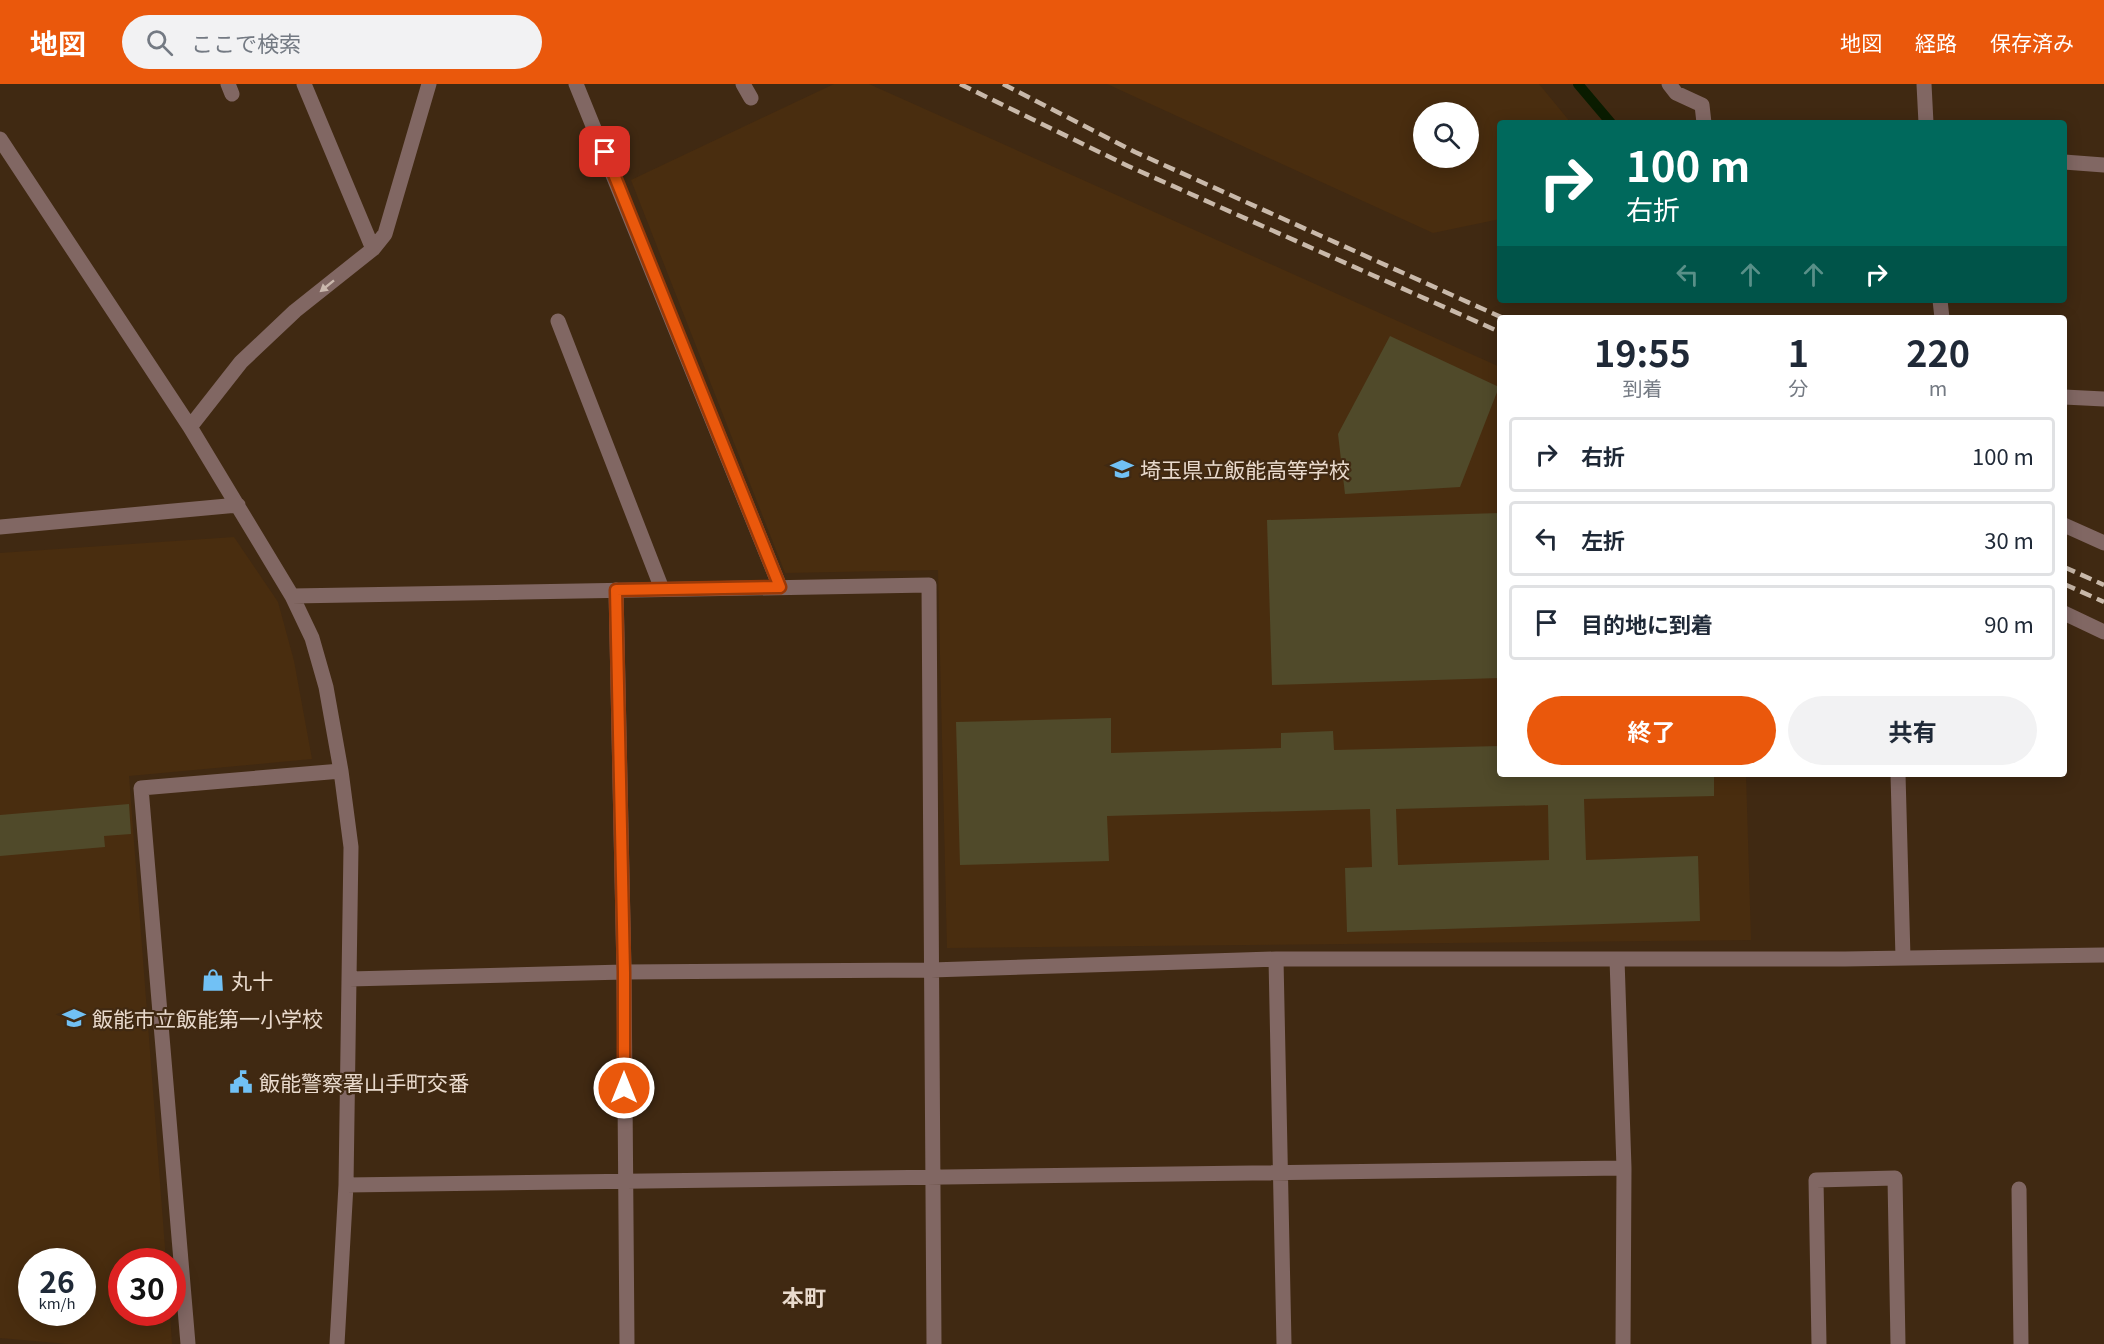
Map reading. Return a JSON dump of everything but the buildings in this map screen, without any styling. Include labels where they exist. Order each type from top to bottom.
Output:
[{"type":"street","points":[[304,84],[373,249]]},
{"type":"street","points":[[190,427],[241,362],[295,311],[373,249],[385,234],[429,84]]},
{"type":"street","points":[[576,84],[780,587]]},
{"type":"street","points":[[743,84],[751,98]]},
{"type":"street","points":[[1669,84],[1676,93],[1702,105],[1704,120]]},
{"type":"street","points":[[1924,84],[1926,120]]},
{"type":"street","points":[[0,139],[190,427],[238,505],[292,596],[312,638],[326,687],[341,771],[351,847],[346,1185],[338,1344]]},
{"type":"street","points":[[2067,162],[2104,165]]},
{"type":"street","points":[[558,321],[662,589]]},
{"type":"street","points":[[2067,397],[2104,399]]},
{"type":"street","points":[[0,527],[238,505]]},
{"type":"street","points":[[2067,526],[2104,543]]},
{"type":"street","points":[[292,596],[929,585],[934,1344]]},
{"type":"street","points":[[616,590],[624,972],[627,1344]]},
{"type":"street","points":[[2067,614],[2104,632]]},
{"type":"street","points":[[188,1344],[141,788],[341,771]]},
{"type":"street","points":[[1898,777],[1903,957]]},
{"type":"street","points":[[349,979],[624,972],[931,970],[1276,959],[2104,955]]},
{"type":"street","points":[[1276,959],[1284,1344]]},
{"type":"street","points":[[1617,959],[1624,1168],[1623,1344]]},
{"type":"street","points":[[346,1185],[1624,1168]]},
{"type":"street","points":[[1819,1344],[1816,1180],[1895,1178],[1898,1344]]},
{"type":"street","points":[[2019,1189],[2021,1344]]},
{"type":"shaded area","name":"埼玉県立飯能高等学校","points":[[834,84],[869,84],[1497,366],[1497,777],[1746,777],[1751,940],[947,948],[938,570],[785,573],[631,180]]},
{"type":"shaded area","points":[[1107,84],[1539,84],[1569,120],[1497,120],[1497,220],[1433,233]]},
{"type":"shaded area","name":"飯能市立飯能第一小学校","points":[[234,537],[278,602],[294,661],[312,759],[129,776],[165,1248],[108,1248],[108,1326],[171,1326],[172,1344],[68,1344],[0,1338],[0,553]]},
{"type":"waterway","points":[[1578,84],[1608,120]]},
{"type":"railway","points":[[960,84],[1128,166],[1497,331]]},
{"type":"railway","points":[[1003,84],[1135,152],[1497,315]]},
{"type":"railway","points":[[2067,568],[2104,585]]},
{"type":"railway","points":[[2067,585],[2104,602]]},
{"type":"place","name":"埼玉県立飯能高等学校","points":[[1122,469]]},
{"type":"place","name":"丸十","points":[[213,980]]},
{"type":"place","name":"飯能市立飯能第一小学校","points":[[74,1018]]},
{"type":"place","name":"飯能警察署山手町交番","points":[[241,1082]]},
{"type":"district","name":"本町","points":[[804,1296]]},
{"type":"route","points":[[605,152],[780,587],[616,590],[624,972],[624,1088]]}]
